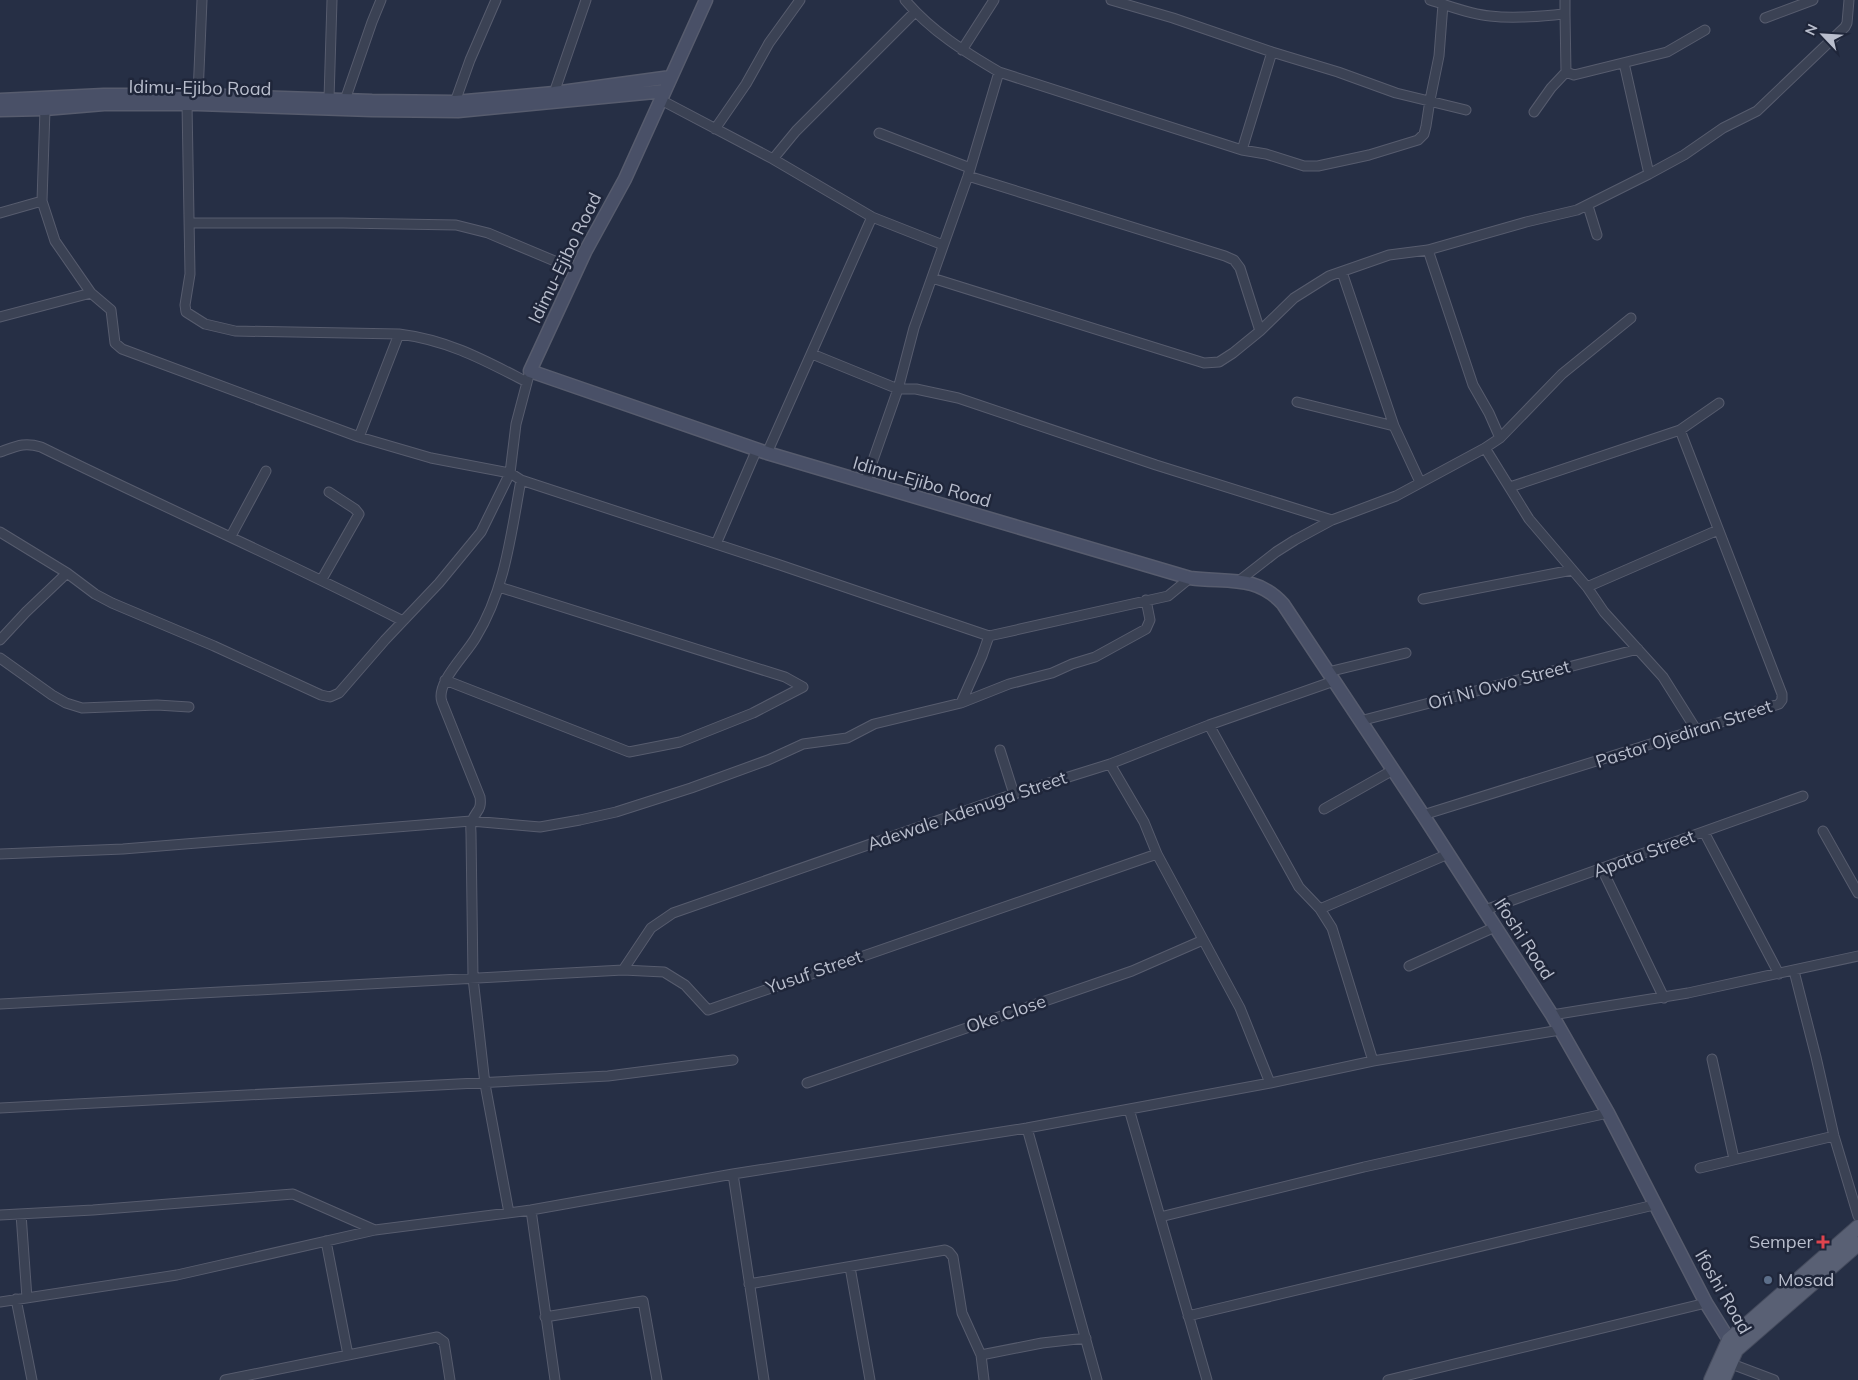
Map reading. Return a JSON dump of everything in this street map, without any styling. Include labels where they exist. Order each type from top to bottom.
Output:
[{"type":"main road","points":[[663,96],[706,0]]},
{"type":"main road","name":"Idimu-Ejibo Road","points":[[0,110],[45,109],[104,104],[187,104],[372,106],[458,111],[476,105],[671,77]]},
{"type":"main road","name":"Idimu-Ejibo Road","points":[[0,100],[104,95],[198,94],[345,100],[372,106],[456,102],[476,105],[663,96],[625,179],[576,270],[528,377],[865,483],[1190,578],[1240,580]]},
{"type":"main road","name":"Ifoshi Road","points":[[1240,580],[1264,588],[1275,595],[1283,604],[1552,1015],[1608,1113],[1654,1204],[1697,1282],[1706,1303],[1732,1345]]},
{"type":"main road","points":[[1712,1380],[1732,1345],[1858,1227]]},
{"type":"main road","points":[[1723,1380],[1730,1363],[1732,1345],[1858,1244]]},
{"type":"street","points":[[198,94],[202,0]]},
{"type":"street","points":[[329,99],[332,0]]},
{"type":"street","points":[[345,100],[381,0]]},
{"type":"street","points":[[456,102],[470,60],[496,0]]},
{"type":"street","points":[[554,93],[586,0]]},
{"type":"street","points":[[715,129],[746,84],[769,43],[800,0]]},
{"type":"street","points":[[905,0],[915,12],[962,50],[999,72],[1242,150],[1266,154],[1304,166],[1318,166],[1369,155],[1418,140],[1424,134],[1439,56],[1443,4]]},
{"type":"street","points":[[962,50],[994,0]]},
{"type":"street","points":[[1111,0],[1173,18],[1396,93],[1466,110]]},
{"type":"street","points":[[1430,0],[1470,13],[1490,16],[1512,18],[1565,14]]},
{"type":"street","points":[[1534,112],[1551,88],[1566,72],[1565,0]]},
{"type":"street","points":[[1765,18],[1813,0]]},
{"type":"street","points":[[932,278],[1204,363],[1219,362],[1260,331],[1294,298],[1329,276],[1389,255],[1428,250],[1526,222],[1577,210],[1684,155],[1723,128],[1757,111],[1845,27],[1849,0]]},
{"type":"street","points":[[773,159],[796,131],[915,12]]},
{"type":"street","points":[[1566,72],[1574,75],[1667,52],[1706,30]]},
{"type":"street","points":[[1242,150],[1272,52]]},
{"type":"street","points":[[1624,63],[1649,174]]},
{"type":"street","points":[[865,483],[898,388],[914,328],[969,172],[999,72]]},
{"type":"street","points":[[663,96],[715,129],[773,159],[872,217],[943,245]]},
{"type":"street","points":[[0,532],[67,572],[95,594],[112,603],[214,646],[321,695],[330,697],[339,693],[446,576],[481,532],[510,473],[516,424],[528,377],[460,348],[416,336],[399,334],[235,331],[205,324],[186,312],[185,305],[190,274],[187,104]]},
{"type":"street","points":[[45,109],[42,201],[55,241],[91,293],[111,310],[115,343],[122,349],[359,437],[431,458],[510,473],[521,480],[989,636],[1168,596],[1190,578]]},
{"type":"street","points":[[879,133],[969,172],[1234,260],[1240,268],[1260,331]]},
{"type":"street","points":[[0,213],[42,201]]},
{"type":"street","points":[[1588,206],[1597,235]]},
{"type":"street","points":[[716,544],[812,354],[872,217]]},
{"type":"street","points":[[189,223],[343,222],[456,225],[488,233],[576,270]]},
{"type":"street","points":[[1428,250],[1473,385],[1489,412],[1500,438]]},
{"type":"street","points":[[1342,272],[1394,426],[1420,482]]},
{"type":"street","points":[[0,317],[91,293]]},
{"type":"street","points":[[1240,580],[1276,552],[1332,520],[1379,503],[1485,448],[1500,438],[1562,374],[1631,318]]},
{"type":"street","points":[[359,437],[399,334]]},
{"type":"street","points":[[812,354],[898,388],[958,398],[1332,520]]},
{"type":"street","points":[[1297,402],[1394,426]]},
{"type":"street","points":[[1510,487],[1680,430],[1719,403]]},
{"type":"street","name":"Pastor Ojediran Street","points":[[1423,816],[1698,731],[1779,704],[1782,700],[1782,694],[1680,430]]},
{"type":"street","points":[[0,452],[19,445],[29,444],[41,447],[133,492],[322,579],[403,622]]},
{"type":"street","points":[[1485,448],[1530,519],[1587,587],[1604,612],[1669,685],[1698,731]]},
{"type":"street","points":[[231,536],[266,472]]},
{"type":"street","points":[[509,1214],[486,1084],[473,978],[472,821],[481,804],[440,693],[445,680],[471,646],[486,620],[499,587],[521,480]]},
{"type":"street","points":[[322,579],[358,514],[355,509],[329,492]]},
{"type":"street","points":[[1587,587],[1718,530]]},
{"type":"street","points":[[1423,599],[1572,570]]},
{"type":"street","points":[[0,640],[67,572]]},
{"type":"street","points":[[445,680],[629,752],[680,742],[753,713],[803,687],[785,677],[499,587]]},
{"type":"street","points":[[0,854],[123,849],[472,821],[540,827],[589,818],[691,788],[768,760],[803,744],[847,738],[874,724],[961,703],[1009,684],[1052,673],[1094,657],[1146,629],[1150,620],[1146,600]]},
{"type":"street","points":[[961,703],[989,636]]},
{"type":"street","name":"Ori Ni Owo Street","points":[[1360,721],[1638,649]]},
{"type":"street","name":"Adewale Adenuga Street","points":[[623,970],[651,928],[673,913],[1014,794],[1110,764],[1331,676],[1406,653]]},
{"type":"street","points":[[0,658],[52,695],[66,703],[82,708],[189,707]]},
{"type":"street","points":[[1209,725],[1299,887],[1320,909],[1332,928],[1374,1061]]},
{"type":"street","points":[[1000,750],[1014,794]]},
{"type":"street","points":[[1110,764],[1144,822],[1157,854],[1240,1008],[1270,1083]]},
{"type":"street","points":[[1324,809],[1393,770]]},
{"type":"street","name":"Apata Street","points":[[1484,910],[1803,796]]},
{"type":"street","points":[[1823,831],[1858,893]]},
{"type":"street","points":[[1704,832],[1779,974]]},
{"type":"street","name":"Yusuf Street","points":[[0,1004],[623,970],[664,972],[685,985],[708,1010],[1157,854]]},
{"type":"street","points":[[1320,909],[1448,854]]},
{"type":"street","points":[[1602,869],[1664,998]]},
{"type":"street","points":[[1409,966],[1495,927]]},
{"type":"street","name":"Oke Close","points":[[807,1083],[1132,971],[1203,940]]},
{"type":"street","points":[[1552,1015],[1664,998],[1858,956]]},
{"type":"street","points":[[1794,971],[1834,1136],[1858,1216]]},
{"type":"street","points":[[0,1302],[177,1274],[375,1230],[509,1214],[733,1174],[1027,1128],[1270,1083],[1374,1061],[1560,1030]]},
{"type":"street","points":[[1712,1059],[1734,1159]]},
{"type":"street","points":[[0,1108],[486,1084],[608,1076],[733,1060]]},
{"type":"street","points":[[1129,1109],[1207,1380]]},
{"type":"street","points":[[1160,1216],[1364,1167],[1608,1113]]},
{"type":"street","points":[[1027,1128],[1097,1380]]},
{"type":"street","points":[[1700,1168],[1834,1136]]},
{"type":"street","points":[[733,1174],[764,1380]]},
{"type":"street","points":[[0,1215],[293,1194],[375,1230]]},
{"type":"street","points":[[1188,1316],[1654,1204]]},
{"type":"street","points":[[530,1210],[555,1380]]},
{"type":"street","points":[[22,1214],[27,1298]]},
{"type":"street","points":[[326,1241],[348,1355]]},
{"type":"street","points":[[749,1284],[945,1250],[950,1252],[953,1257],[962,1313],[981,1355],[984,1380]]},
{"type":"street","points":[[850,1267],[870,1380]]},
{"type":"street","points":[[16,1299],[32,1380]]},
{"type":"street","points":[[545,1318],[643,1301],[657,1380]]},
{"type":"street","points":[[1388,1380],[1706,1303]]},
{"type":"street","points":[[225,1380],[437,1337],[444,1342],[450,1380]]},
{"type":"street","points":[[981,1355],[1042,1343],[1086,1338]]},
{"type":"street","points":[[1730,1363],[1774,1380]]},
{"type":"place","name":"Semper","points":[[1823,1242]]},
{"type":"place","name":"Mosad","points":[[1768,1280]]}]
